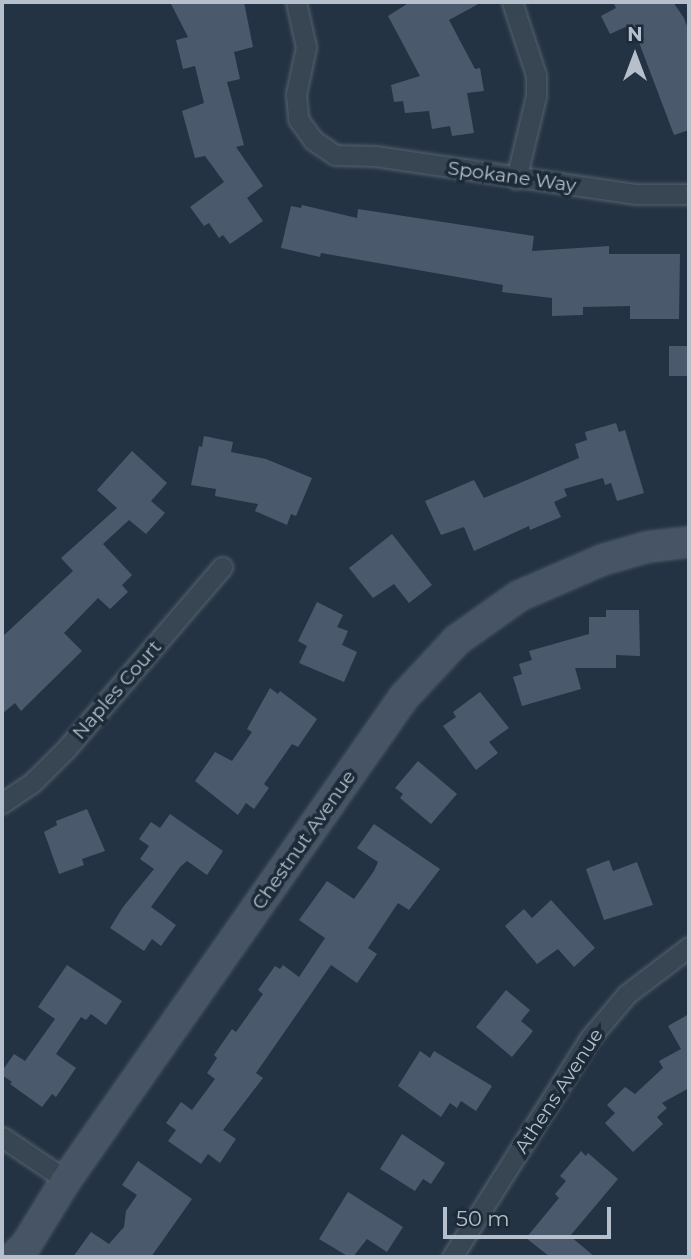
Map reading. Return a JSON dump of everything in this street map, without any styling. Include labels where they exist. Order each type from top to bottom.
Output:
[{"type":"street","name":"Spokane Way","points":[[296,2],[306,47],[296,93],[298,119],[313,140],[334,155],[375,156],[636,194],[689,194]]},
{"type":"street","points":[[512,2],[536,75],[536,96],[516,178]]},
{"type":"street","name":"Chestnut Avenue","points":[[14,1257],[26,1245],[66,1181],[404,697],[457,640],[519,596],[602,560],[647,547],[689,542]]},
{"type":"street","name":"Naples Court","points":[[2,803],[33,782],[66,749],[222,567]]},
{"type":"street","name":"Athens Avenue","points":[[452,1257],[590,1038],[626,994],[689,947]]},
{"type":"street","points":[[2,1137],[66,1181]]},
{"type":"building","points":[[170,2],[244,2],[253,47],[234,52],[240,79],[227,82],[244,145],[236,147],[263,186],[247,198],[263,221],[230,244],[223,235],[219,238],[209,223],[204,226],[190,207],[224,182],[205,156],[195,158],[182,111],[204,103],[195,66],[183,69],[176,40],[188,37]]},
{"type":"building","points":[[410,2],[482,2],[449,20],[475,69],[480,68],[484,91],[467,93],[474,133],[452,136],[450,126],[432,129],[429,111],[405,113],[403,101],[394,102],[391,85],[420,76],[388,16]]},
{"type":"building","points":[[613,2],[673,2],[684,18],[689,31],[689,130],[674,135],[632,24],[610,34],[601,16],[616,8]]},
{"type":"building","points":[[302,205],[357,218],[358,209],[534,236],[532,251],[609,246],[609,254],[680,254],[679,319],[630,319],[630,306],[583,307],[583,315],[552,316],[552,298],[502,292],[503,285],[321,253],[320,257],[281,248],[291,206],[301,208]]},
{"type":"building","points":[[669,346],[689,346],[689,376],[669,376]]},
{"type":"building","points":[[616,423],[619,432],[625,430],[644,493],[617,501],[611,483],[605,485],[603,478],[564,489],[567,496],[554,502],[561,517],[530,530],[529,526],[474,551],[464,527],[441,535],[425,501],[474,480],[484,498],[579,458],[575,444],[587,440],[585,432]]},
{"type":"building","points":[[204,436],[233,442],[231,452],[266,459],[312,478],[296,516],[291,514],[287,525],[255,511],[258,504],[215,496],[216,489],[191,485],[199,446],[202,447]]},
{"type":"building","points":[[132,451],[167,483],[151,501],[165,513],[146,534],[129,520],[103,544],[132,575],[122,585],[128,592],[110,609],[98,598],[64,633],[82,651],[21,711],[15,703],[2,714],[2,637],[73,571],[61,558],[117,508],[97,490]]},
{"type":"building","points":[[392,534],[432,585],[409,603],[394,584],[373,598],[349,568]]},
{"type":"building","points":[[317,602],[343,615],[337,627],[348,631],[342,645],[357,652],[344,682],[299,663],[307,646],[298,641]]},
{"type":"building","points":[[606,610],[639,610],[640,656],[616,655],[616,668],[575,668],[581,689],[522,706],[513,677],[522,674],[519,664],[532,660],[529,651],[589,634],[589,617],[606,617]]},
{"type":"building","points":[[270,688],[278,694],[280,691],[317,719],[298,747],[292,744],[264,784],[269,788],[254,809],[246,803],[238,815],[195,781],[215,752],[232,761],[252,732],[247,729]]},
{"type":"building","points":[[480,692],[509,728],[489,742],[498,753],[476,770],[443,726],[456,717],[453,712]]},
{"type":"building","points":[[418,761],[457,794],[431,824],[400,798],[403,794],[395,788]]},
{"type":"building","points":[[87,809],[105,851],[82,859],[84,865],[59,874],[44,832],[57,825],[56,821]]},
{"type":"building","points":[[170,814],[223,851],[207,875],[187,861],[180,867],[151,907],[176,925],[161,946],[152,939],[144,951],[110,928],[123,907],[154,869],[140,859],[149,846],[139,839],[151,822],[160,828]]},
{"type":"building","points":[[374,824],[440,869],[409,910],[398,903],[368,948],[377,954],[357,983],[331,965],[256,1073],[263,1078],[223,1130],[236,1139],[220,1163],[208,1154],[201,1164],[168,1141],[176,1130],[166,1123],[181,1102],[192,1110],[215,1079],[207,1073],[217,1058],[214,1055],[232,1029],[236,1032],[263,994],[258,990],[275,966],[280,969],[283,965],[299,977],[325,938],[299,920],[327,881],[354,899],[374,871],[378,862],[357,848]]},
{"type":"building","points":[[609,860],[613,871],[637,862],[653,905],[604,920],[586,869]]},
{"type":"building","points":[[551,900],[595,948],[574,967],[558,949],[537,964],[505,926],[524,909],[532,918]]},
{"type":"building","points":[[67,965],[122,1001],[106,1025],[91,1014],[86,1020],[81,1017],[56,1054],[76,1068],[56,1097],[52,1094],[42,1107],[10,1084],[12,1082],[2,1075],[2,1071],[14,1054],[25,1061],[55,1019],[38,1007]]},
{"type":"building","points":[[506,990],[530,1010],[521,1021],[533,1031],[512,1057],[476,1027]]},
{"type":"building","points":[[689,1014],[689,1088],[662,1103],[667,1108],[657,1117],[663,1124],[633,1152],[605,1123],[615,1113],[607,1105],[625,1087],[635,1094],[663,1068],[659,1061],[681,1049],[668,1026]]},
{"type":"building","points":[[420,1051],[430,1058],[434,1051],[492,1086],[476,1111],[461,1101],[457,1108],[450,1103],[441,1117],[398,1086]]},
{"type":"building","points":[[402,1134],[445,1163],[431,1184],[423,1179],[415,1191],[380,1169]]},
{"type":"building","points":[[581,1151],[586,1156],[588,1153],[618,1179],[570,1236],[595,1257],[550,1257],[526,1238],[559,1198],[555,1194],[566,1181],[560,1176]]},
{"type":"building","points":[[138,1161],[192,1199],[151,1257],[73,1257],[91,1232],[109,1244],[124,1227],[126,1211],[137,1195],[122,1185]]},
{"type":"building","points":[[348,1192],[403,1227],[387,1252],[367,1239],[353,1257],[349,1257],[319,1239]]}]
